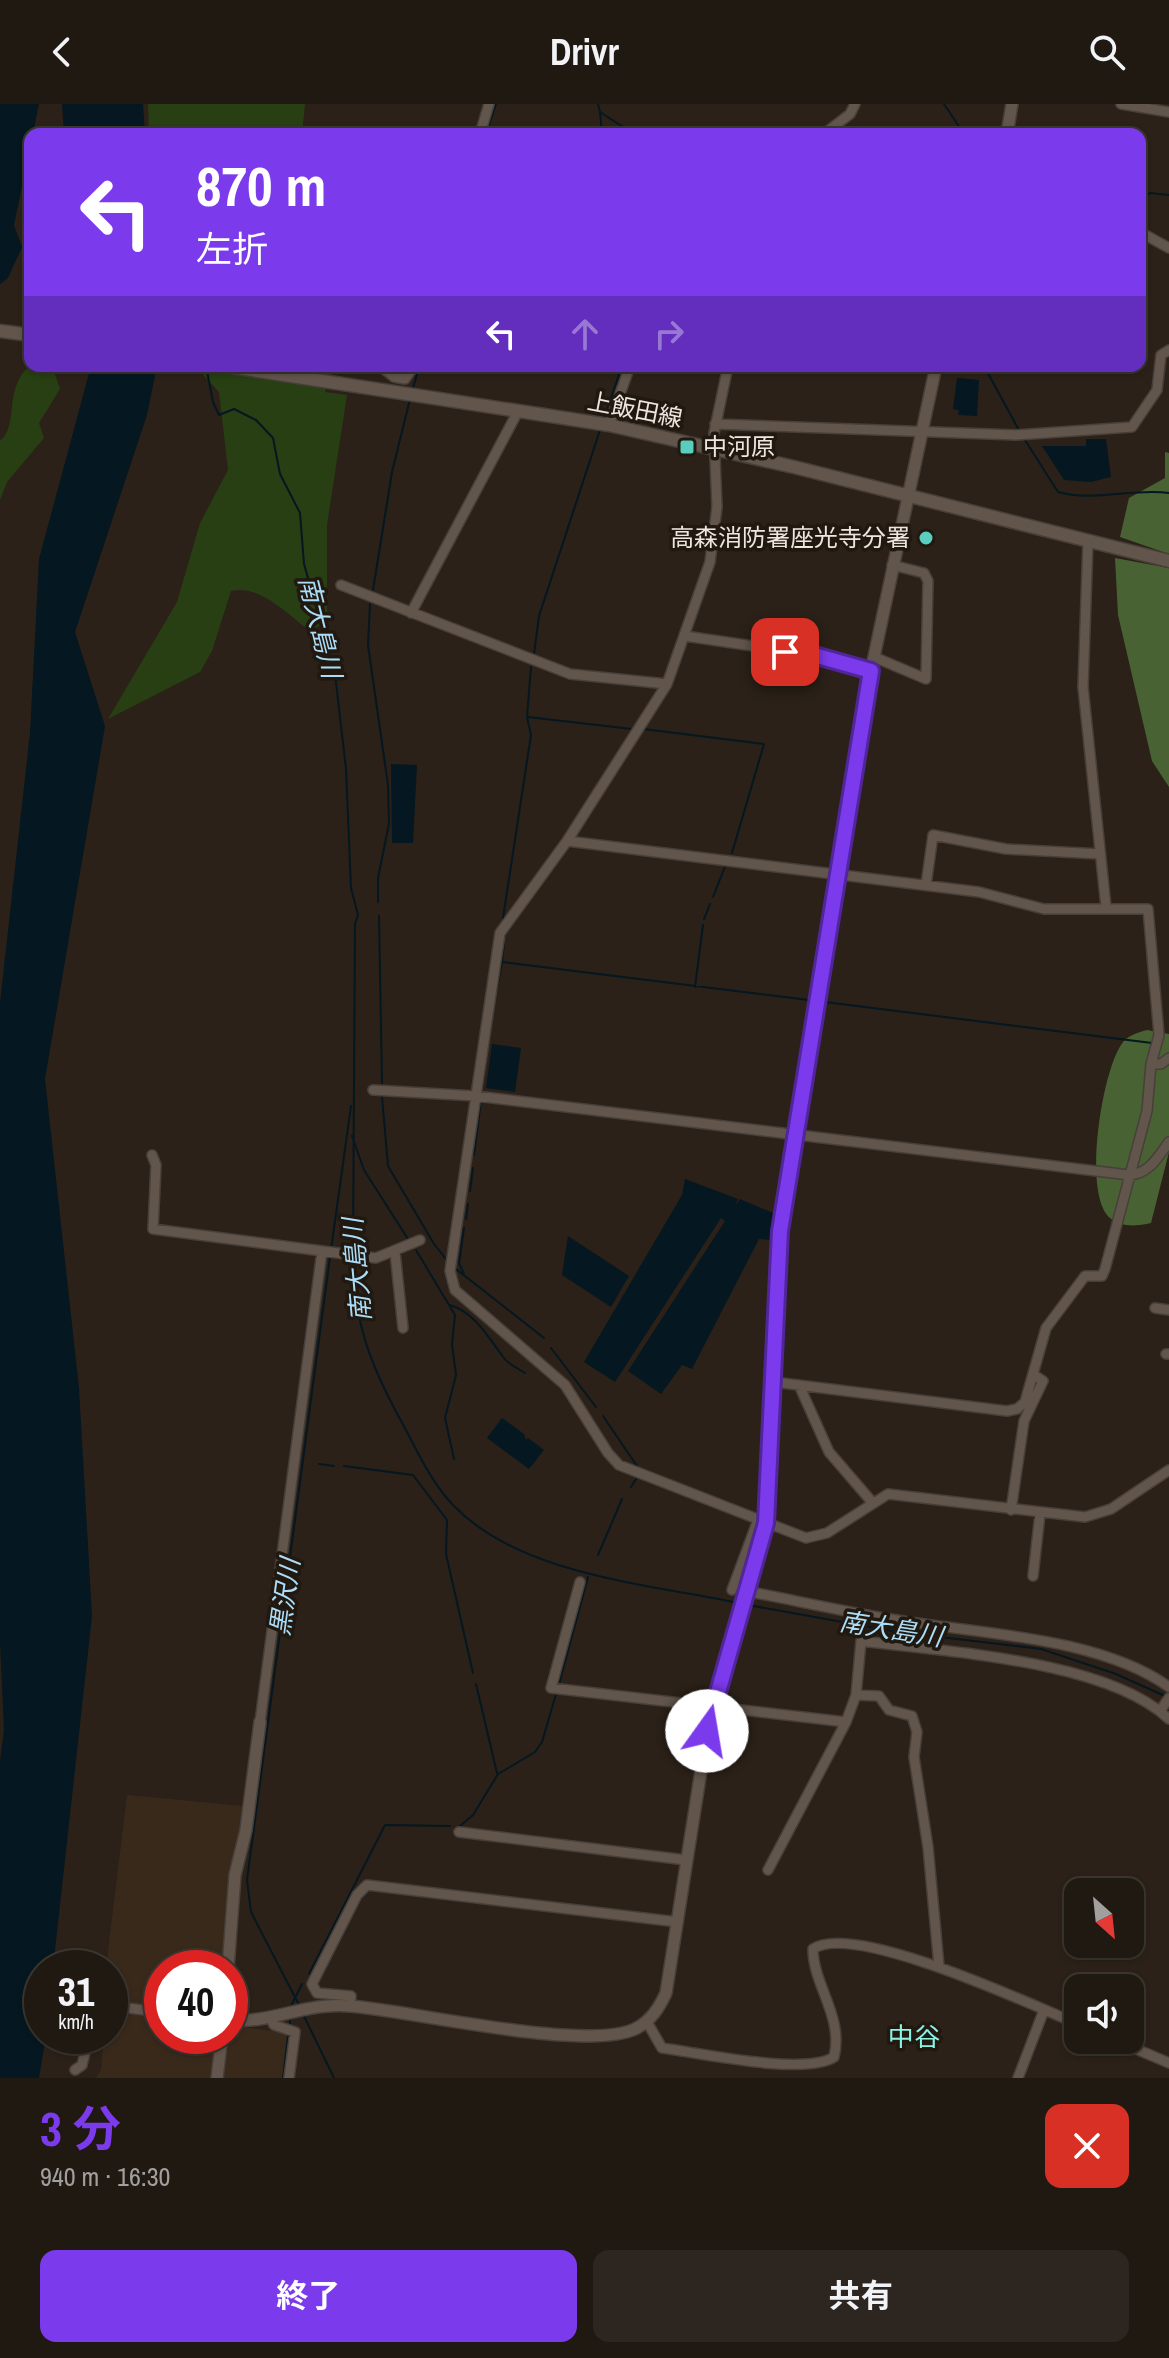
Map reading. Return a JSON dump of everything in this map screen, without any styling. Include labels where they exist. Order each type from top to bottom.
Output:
[{"type":"main road","points":[[0,331],[24,334]]},
{"type":"main road","name":"上飯田線","points":[[264,372],[609,425],[1169,561]]},
{"type":"street","points":[[482,128],[489,104]]},
{"type":"street","points":[[832,128],[850,114],[855,104]]},
{"type":"street","points":[[1008,128],[1012,104]]},
{"type":"street","points":[[1121,104],[1169,112]]},
{"type":"street","points":[[1146,235],[1169,248]]},
{"type":"street","points":[[715,424],[1020,435],[1132,427],[1157,390],[1161,355],[1169,350]]},
{"type":"street","points":[[388,372],[405,379],[410,372]]},
{"type":"street","points":[[609,425],[628,372]]},
{"type":"street","points":[[727,372],[715,424],[713,448],[717,507],[710,562],[667,684],[567,841],[500,933],[450,1271],[455,1290],[565,1385],[608,1453],[619,1465],[806,1538],[818,1537],[888,1494],[1074,1518],[1098,1515],[1169,1470]]},
{"type":"street","points":[[248,2019],[270,2017],[310,2006],[350,2006],[563,2035],[620,2034],[647,2022],[666,1993],[711,1707],[746,1593],[762,1522],[774,1382],[780,1231],[794,1134],[871,671],[934,372]]},
{"type":"street","points":[[411,613],[515,417]]},
{"type":"street","points":[[1088,541],[1083,687],[1106,907]]},
{"type":"street","points":[[874,657],[926,679],[928,581],[924,573],[892,565]]},
{"type":"street","points":[[341,585],[570,674],[667,684]]},
{"type":"street","points":[[685,636],[814,655],[871,671]]},
{"type":"street","points":[[926,885],[933,835],[1006,849],[1100,854]]},
{"type":"street","points":[[567,841],[979,892],[1044,909],[1148,909],[1159,1035],[1151,1064],[1147,1111],[1105,1269],[1102,1276],[1085,1276],[1050,1321],[1025,1402],[1007,1411],[774,1382]]},
{"type":"street","points":[[1151,1064],[1161,1064],[1169,1058]]},
{"type":"street","points":[[373,1090],[476,1096],[1129,1175],[1141,1174],[1149,1168],[1169,1142]]},
{"type":"street","points":[[152,1155],[156,1165],[153,1229],[338,1254],[386,1257],[420,1240]]},
{"type":"street","points":[[395,1252],[403,1328]]},
{"type":"street","points":[[229,1950],[235,1875],[246,1830],[260,1722],[338,1254]]},
{"type":"street","points":[[1155,1308],[1169,1310]]},
{"type":"street","points":[[1011,1510],[1024,1421],[1043,1381],[1034,1375]]},
{"type":"street","points":[[799,1385],[829,1452],[872,1502]]},
{"type":"street","points":[[1033,1576],[1040,1514]]},
{"type":"street","points":[[732,1590],[762,1522]]},
{"type":"street","points":[[580,1582],[551,1688],[846,1722]]},
{"type":"street","points":[[746,1593],[902,1621],[1059,1643],[1120,1663],[1169,1687]]},
{"type":"street","points":[[768,1870],[846,1722],[856,1695],[861,1641],[1036,1663],[1164,1705],[1169,1719]]},
{"type":"street","points":[[856,1695],[879,1696],[889,1710],[912,1716],[917,1732],[914,1757],[928,1847],[939,1966]]},
{"type":"street","points":[[459,1832],[686,1860]]},
{"type":"street","points":[[350,2006],[351,1996],[317,1993],[312,1984],[357,1895],[367,1885],[678,1922]]},
{"type":"street","points":[[647,2022],[662,2048],[813,2066],[834,2057],[836,2048],[830,2003],[813,1962],[813,1949],[821,1943],[842,1944],[939,1966],[1064,2018]]},
{"type":"street","points":[[1018,2078],[1044,2010]]},
{"type":"street","points":[[270,2017],[274,2025],[295,2032],[289,2078]]},
{"type":"street","points":[[1144,2052],[1169,2063]]},
{"type":"street","points":[[75,2070],[82,2065],[85,2054]]},
{"type":"street","points":[[217,2078],[220,2054]]},
{"type":"shaded area","points":[[127,1795],[243,1806],[227,1950],[144,1950],[144,2004],[128,2002],[128,1950],[108,1950]]},
{"type":"shaded area","points":[[128,2014],[144,2016],[144,2054],[215,2054],[212,2078],[96,2078],[101,2070],[102,2054],[128,2054]]},
{"type":"shaded area","points":[[248,2028],[301,2035],[295,2078],[222,2078],[226,2054],[248,2054]]},
{"type":"green space","points":[[148,104],[305,104],[303,128],[149,128]]},
{"type":"green space","points":[[24,372],[54,372],[60,389],[39,423],[44,438],[7,482],[0,500],[0,441],[9,426],[13,396]]},
{"type":"green space","points":[[201,372],[330,372],[325,392],[347,395],[327,525],[327,622],[310,631],[263,596],[242,590],[231,591],[212,651],[200,672],[108,719],[177,602],[200,523],[228,470],[219,392]]},
{"type":"green space","points":[[1165,452],[1169,453],[1169,554],[1120,537],[1129,498],[1165,478]]},
{"type":"green space","points":[[1115,558],[1169,568],[1169,787],[1152,761],[1118,615]]},
{"type":"green space","points":[[1147,1030],[1169,1034],[1169,1152],[1151,1223],[1130,1225],[1110,1218],[1102,1205],[1097,1185],[1098,1133],[1107,1080],[1114,1059],[1126,1039]]},
{"type":"water","points":[[0,104],[39,104],[34,128],[24,128],[24,177],[14,225],[22,247],[8,278],[0,284]]},
{"type":"water","points":[[62,104],[143,104],[145,128],[64,128]]},
{"type":"water","points":[[89,372],[156,372],[147,415],[75,632],[105,726],[45,1079],[79,1388],[92,1616],[55,1950],[24,1950],[24,2054],[43,2054],[39,2078],[0,2078],[0,1761],[4,1730],[0,1642],[0,1003],[30,733],[39,559]]},
{"type":"water","points":[[957,378],[979,380],[977,416],[958,415],[959,410],[953,409]]},
{"type":"water","points":[[1086,439],[1106,439],[1111,477],[1091,482],[1064,480],[1042,446],[1086,446]]},
{"type":"water","points":[[391,764],[417,765],[413,843],[392,843]]},
{"type":"water","points":[[492,1044],[521,1048],[515,1092],[486,1088]]},
{"type":"water","points":[[685,1179],[738,1199],[735,1206],[740,1199],[773,1213],[773,1240],[759,1239],[692,1369],[682,1365],[661,1394],[628,1371],[725,1221],[721,1218],[615,1382],[584,1362],[682,1195]]},
{"type":"water","points":[[568,1236],[629,1276],[611,1307],[562,1275]]},
{"type":"water","points":[[502,1418],[524,1434],[526,1440],[528,1438],[544,1450],[529,1469],[487,1438]]},
{"type":"waterway","points":[[488,128],[496,104]]},
{"type":"waterway","points":[[598,104],[600,112],[625,128]]},
{"type":"waterway","points":[[944,104],[960,128]]},
{"type":"waterway","points":[[600,112],[601,128]]},
{"type":"waterway","points":[[1146,196],[1150,193],[1169,195]]},
{"type":"waterway","name":"南大島川","points":[[207,372],[219,415],[234,409],[256,420],[273,438],[280,474],[300,513],[304,564],[335,674],[346,769],[351,888],[358,915],[355,924],[353,1252]]},
{"type":"waterway","points":[[413,389],[417,372]]},
{"type":"waterway","points":[[607,410],[620,372]]},
{"type":"waterway","points":[[987,372],[1020,432]]},
{"type":"waterway","points":[[373,590],[392,472],[410,399]]},
{"type":"waterway","points":[[534,654],[539,616],[600,430]]},
{"type":"waterway","points":[[1023,437],[1058,492],[1085,496],[1169,493]]},
{"type":"waterway","points":[[370,604],[368,645],[388,785],[389,824],[378,878],[378,902]]},
{"type":"waterway","points":[[503,918],[531,735],[527,717],[531,667]]},
{"type":"waterway","points":[[528,717],[632,729]]},
{"type":"waterway","points":[[643,729],[764,744],[732,853]]},
{"type":"waterway","points":[[713,897],[726,864]]},
{"type":"waterway","points":[[704,919],[710,904]]},
{"type":"waterway","points":[[379,916],[382,1083]]},
{"type":"waterway","points":[[695,987],[703,925]]},
{"type":"waterway","points":[[504,943],[502,962],[809,1000]]},
{"type":"waterway","points":[[493,1010],[502,962]]},
{"type":"waterway","points":[[825,1002],[1152,1043]]},
{"type":"waterway","points":[[482,1090],[490,1032]]},
{"type":"waterway","points":[[382,1097],[388,1166],[446,1259]]},
{"type":"waterway","points":[[474,1155],[481,1100]]},
{"type":"waterway","name":"黒沢川","points":[[331,1250],[351,1106]]},
{"type":"waterway","points":[[352,1136],[364,1170],[408,1239]]},
{"type":"waterway","points":[[470,1191],[473,1168]]},
{"type":"waterway","points":[[466,1219],[468,1204]]},
{"type":"waterway","points":[[464,1228],[459,1263],[464,1274]]},
{"type":"waterway","points":[[416,1250],[455,1315],[452,1344],[456,1375],[445,1418],[454,1459]]},
{"type":"waterway","name":"黒沢川","points":[[299,2005],[251,1912],[247,1880],[330,1257]]},
{"type":"waterway","name":"南大島川","points":[[353,1258],[360,1323],[372,1361],[424,1465],[454,1506],[482,1529],[514,1548],[550,1562],[626,1582],[738,1603]]},
{"type":"waterway","points":[[456,1269],[544,1338]]},
{"type":"waterway","points":[[450,1305],[475,1320],[506,1360],[525,1373]]},
{"type":"waterway","points":[[551,1348],[596,1407]]},
{"type":"waterway","points":[[603,1416],[639,1469]]},
{"type":"waterway","points":[[319,1464],[334,1466]]},
{"type":"waterway","points":[[344,1466],[413,1475],[447,1520],[446,1554],[473,1673]]},
{"type":"waterway","points":[[631,1487],[636,1479]]},
{"type":"waterway","points":[[598,1555],[622,1499]]},
{"type":"waterway","points":[[559,1684],[588,1577]]},
{"type":"waterway","name":"南大島川","points":[[748,1605],[898,1632],[1041,1649],[1116,1674],[1165,1696]]},
{"type":"waterway","points":[[476,1684],[497,1773]]},
{"type":"waterway","points":[[460,1826],[473,1815],[498,1774],[535,1752],[542,1742],[556,1694]]},
{"type":"waterway","points":[[309,1974],[385,1825],[450,1826]]},
{"type":"waterway","name":"黒沢川","points":[[290,2008],[302,1984]]},
{"type":"waterway","name":"黒沢川","points":[[303,2014],[334,2078]]},
{"type":"waterway","points":[[290,2018],[290,2025]]},
{"type":"waterway","points":[[283,2078],[288,2036]]},
{"type":"place","name":"中河原","points":[[687,447]]},
{"type":"place","name":"高森消防署座光寺分署","points":[[926,538]]},
{"type":"district","name":"中谷","points":[[914,2037]]},
{"type":"route","points":[[707,1731],[711,1707],[766,1523],[780,1231],[871,671],[814,655],[785,652]]}]
